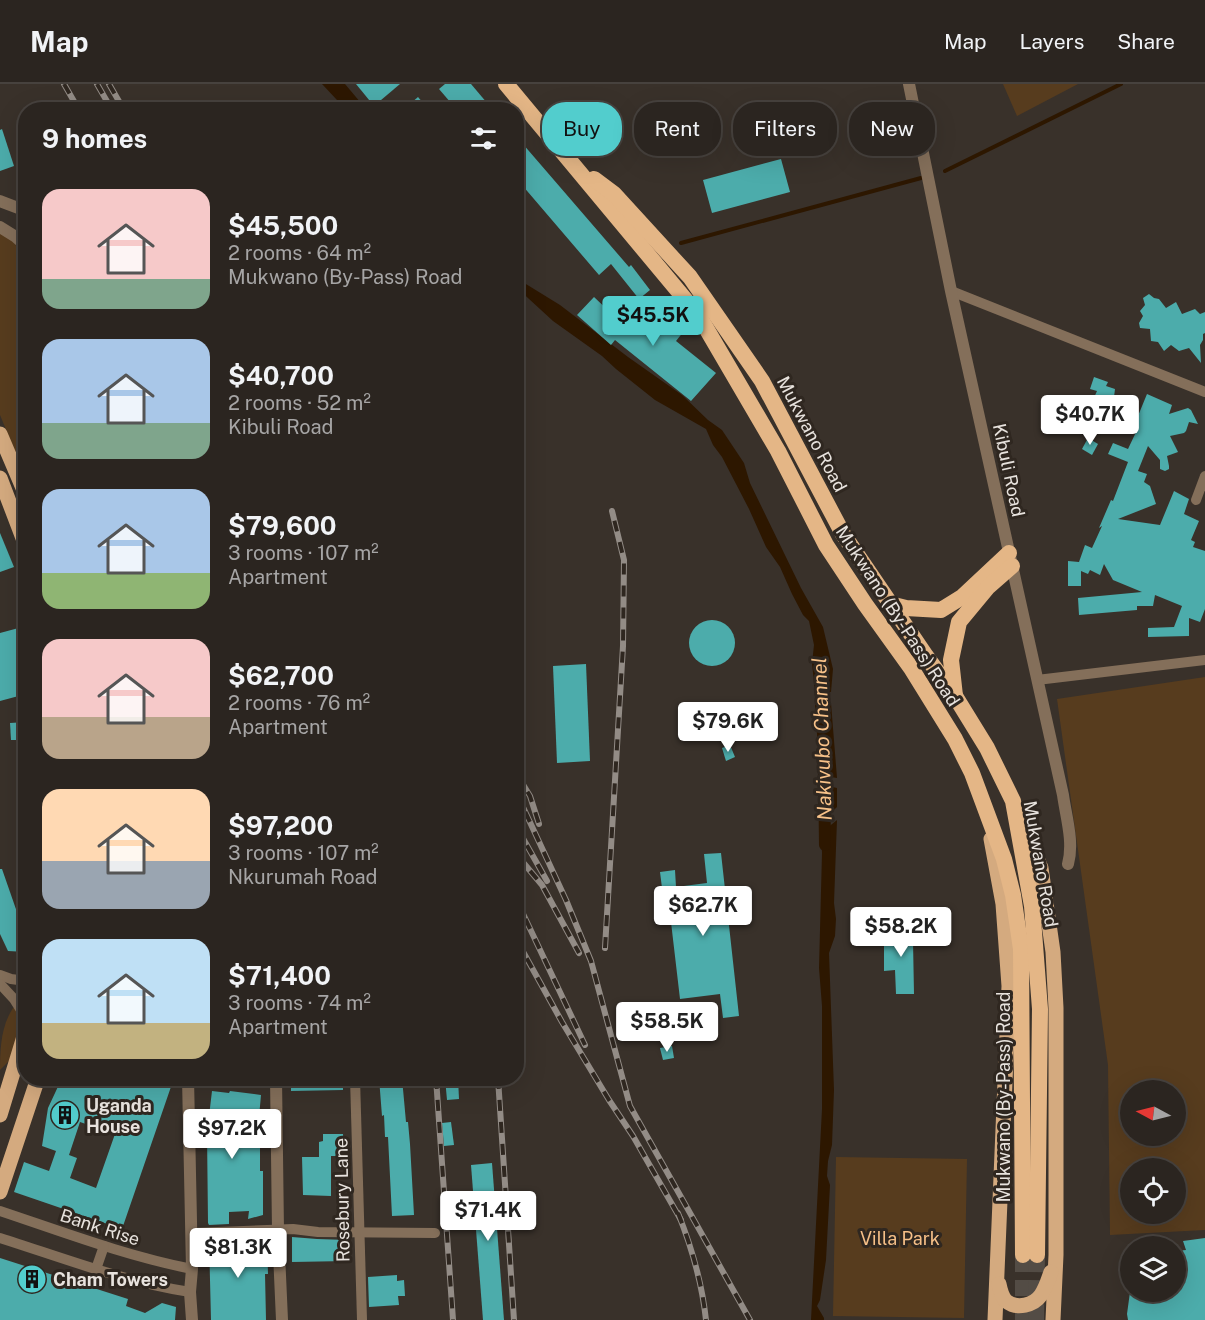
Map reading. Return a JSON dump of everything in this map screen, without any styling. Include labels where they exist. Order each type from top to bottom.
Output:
[{"type":"highway","name":"Mukwano (By-Pass) Road","points":[[506,84],[521,102]]},
{"type":"highway","name":"Mukwano (By-Pass) Road","points":[[524,105],[542,127]]},
{"type":"highway","name":"Mukwano (By-Pass) Road","points":[[567,156],[699,316],[778,451],[826,545],[911,668],[955,739],[972,773],[1004,859],[1013,895],[1021,949],[1030,1255]]},
{"type":"highway","name":"Mukwano Road","points":[[567,156],[614,194],[690,277],[762,381],[843,534],[955,696],[987,748],[1013,801],[1032,906],[1040,1009],[1030,1255]]},
{"type":"highway","points":[[890,604],[906,608],[941,610],[962,597],[1010,559]]},
{"type":"highway","points":[[955,696],[951,660],[959,622],[1010,559]]},
{"type":"main road","points":[[0,434],[18,476]]},
{"type":"main road","points":[[0,478],[18,525]]},
{"type":"main road","points":[[1013,801],[1041,868],[1053,952],[1056,1008],[1056,1255],[1053,1320]]},
{"type":"main road","points":[[986,810],[1003,904],[1009,986],[995,1320]]},
{"type":"main road","points":[[0,1115],[18,1056]]},
{"type":"main road","points":[[0,1192],[35,1086]]},
{"type":"main road","points":[[996,1268],[1000,1291],[1006,1301],[1017,1306],[1031,1304],[1041,1296],[1056,1255]]},
{"type":"street","name":"Kibuli Road","points":[[909,84],[951,291],[1063,795],[1070,843],[1068,864]]},
{"type":"street","points":[[0,201],[18,208]]},
{"type":"street","points":[[0,227],[18,239]]},
{"type":"street","points":[[951,291],[1205,392]]},
{"type":"street","points":[[1196,500],[1205,476]]},
{"type":"street","points":[[1038,680],[1205,660]]},
{"type":"street","points":[[0,975],[18,980]]},
{"type":"street","points":[[0,984],[18,1005]]},
{"type":"street","points":[[188,1086],[192,1320]]},
{"type":"street","points":[[276,1086],[282,1320]]},
{"type":"street","name":"Rosebury Lane","points":[[355,1086],[362,1320]]},
{"type":"street","name":"Bank Rise","points":[[0,1211],[104,1246],[192,1269]]},
{"type":"street","points":[[192,1233],[293,1229],[318,1232],[435,1233]]},
{"type":"street","points":[[0,1238],[143,1283],[190,1292]]},
{"type":"street","points":[[96,1269],[104,1246]]},
{"type":"green space","points":[[1003,84],[1078,84],[1017,116]]},
{"type":"green space","points":[[0,232],[12,240],[18,249],[18,458],[0,415]]},
{"type":"green space","points":[[1205,677],[1205,1230],[1110,1235],[1108,1065],[1057,699]]},
{"type":"green space","points":[[18,1007],[18,1043],[13,1057],[0,1070],[4,1030],[13,1008]]},
{"type":"green space","name":"Villa Park","points":[[836,1157],[967,1159],[964,1318],[833,1316]]},
{"type":"water","points":[[322,84],[345,84],[360,102],[340,102]]},
{"type":"water","points":[[524,283],[560,305],[682,395],[722,430],[744,463],[750,483],[801,588],[823,627],[833,669],[831,692],[815,693],[812,663],[814,645],[809,621],[803,615],[780,567],[766,547],[749,509],[706,429],[655,400],[602,356],[553,321],[524,294]]},
{"type":"water","points":[[831,703],[837,778],[819,775],[815,705]]},
{"type":"water","points":[[819,784],[837,788],[837,807],[821,822]]},
{"type":"water","points":[[837,820],[835,936],[829,953],[834,1090],[832,1145],[827,1176],[830,1185],[826,1260],[817,1306],[824,1320],[811,1320],[822,1109],[822,1006],[819,968],[821,833]]},
{"type":"building","points":[[356,84],[400,84],[379,102],[371,102]]},
{"type":"building","points":[[445,84],[471,84],[486,102],[450,102],[439,89]]},
{"type":"building","points":[[418,97],[422,102],[412,102]]},
{"type":"building","points":[[2,129],[14,166],[0,171],[0,130]]},
{"type":"building","points":[[524,145],[629,267],[631,265],[650,290],[639,299],[611,264],[599,275],[524,187]]},
{"type":"building","points":[[781,159],[790,192],[712,213],[703,180]]},
{"type":"building","points":[[1149,294],[1159,299],[1166,308],[1176,302],[1182,314],[1195,309],[1200,314],[1205,312],[1205,333],[1200,345],[1201,363],[1189,348],[1179,351],[1171,345],[1164,351],[1158,342],[1151,341],[1150,329],[1140,328],[1139,323],[1143,316],[1140,311],[1145,305],[1143,298]]},
{"type":"building","points":[[594,297],[633,334],[647,317],[650,320],[658,310],[684,331],[676,341],[716,373],[691,401],[615,340],[611,345],[577,315]]},
{"type":"building","points":[[1094,377],[1108,382],[1106,386],[1115,389],[1113,405],[1110,405],[1096,434],[1084,429],[1087,421],[1084,420],[1097,391],[1090,389]]},
{"type":"building","points":[[1147,394],[1172,405],[1169,414],[1188,408],[1198,424],[1189,422],[1184,433],[1170,436],[1178,452],[1167,456],[1169,469],[1165,471],[1160,469],[1160,460],[1148,446],[1138,471],[1147,474],[1144,482],[1150,486],[1156,504],[1118,519],[1160,525],[1174,491],[1189,499],[1184,514],[1199,521],[1191,540],[1195,542],[1193,547],[1205,551],[1205,609],[1200,622],[1189,618],[1189,636],[1148,637],[1148,628],[1174,627],[1182,606],[1155,595],[1153,606],[1137,606],[1137,610],[1079,615],[1078,598],[1142,592],[1113,580],[1104,564],[1100,575],[1090,570],[1088,574],[1081,571],[1081,586],[1068,586],[1068,561],[1079,562],[1085,545],[1092,548],[1128,462],[1108,454],[1113,443],[1128,449],[1137,430],[1133,428]]},
{"type":"building","points":[[1088,438],[1098,444],[1092,455],[1082,449]]},
{"type":"building","points":[[0,533],[14,567],[0,572]]},
{"type":"building","points":[[712,620],[728,627],[735,643],[728,659],[712,666],[696,659],[689,643],[696,627]]},
{"type":"building","points":[[18,628],[18,696],[0,701],[0,633]]},
{"type":"building","points":[[586,664],[590,761],[557,763],[553,666]]},
{"type":"building","points":[[18,722],[18,740],[11,740],[10,723]]},
{"type":"building","points":[[730,745],[735,757],[726,761],[722,748]]},
{"type":"building","points":[[721,853],[739,1016],[723,1018],[720,994],[680,999],[667,888],[662,888],[660,872],[675,870],[676,887],[707,883],[704,854]]},
{"type":"building","points":[[0,869],[2,869],[18,915],[18,952],[8,951],[0,934]]},
{"type":"building","points":[[884,930],[921,930],[920,941],[913,941],[914,994],[896,994],[895,970],[884,971]]},
{"type":"building","points":[[672,1046],[674,1058],[663,1060],[660,1048]]},
{"type":"building","points":[[58,1086],[171,1086],[122,1229],[14,1192],[24,1162],[49,1171],[56,1151],[42,1146],[48,1108]],"holes":[[[80,1122],[115,1134],[96,1188],[70,1178],[77,1158],[69,1155]]]},
{"type":"building","points":[[291,1086],[343,1086],[343,1090],[291,1091]]},
{"type":"building","points":[[380,1086],[403,1086],[410,1144],[414,1215],[392,1216],[388,1137],[385,1137],[384,1115],[382,1116]]},
{"type":"building","points":[[446,1086],[458,1086],[459,1099],[447,1100]]},
{"type":"building","points":[[212,1091],[261,1095],[259,1117],[234,1114],[231,1138],[233,1138],[233,1145],[260,1145],[260,1171],[263,1171],[263,1215],[248,1219],[249,1211],[229,1212],[229,1224],[209,1225],[208,1223],[207,1133]]},
{"type":"building","points":[[451,1122],[454,1145],[444,1146],[442,1123]]},
{"type":"building","points":[[323,1134],[343,1134],[344,1156],[331,1156],[331,1196],[303,1195],[302,1157],[319,1157],[319,1142],[323,1141]]},
{"type":"building","points":[[492,1163],[504,1320],[483,1320],[471,1165]]},
{"type":"building","points":[[292,1237],[347,1240],[347,1261],[292,1262]]},
{"type":"building","points":[[1205,1238],[1205,1320],[1128,1320],[1129,1302],[1186,1302],[1186,1241]]},
{"type":"building","points":[[237,1239],[237,1241],[267,1240],[266,1320],[211,1320],[209,1240]]},
{"type":"building","name":"Cham Towers","points":[[0,1258],[128,1299],[126,1306],[145,1313],[162,1303],[176,1307],[175,1320],[0,1320]]},
{"type":"building","points":[[397,1275],[397,1281],[404,1280],[405,1296],[398,1296],[399,1305],[369,1307],[368,1277]]},
{"type":"waterway","points":[[945,171],[1121,84]]},
{"type":"waterway","points":[[681,243],[921,178]]},
{"type":"waterway","name":"Nakivubo Channel","points":[[823,677],[824,719]]},
{"type":"waterway","name":"Nakivubo Channel","points":[[824,761],[825,845]]},
{"type":"tunnel","points":[[1023,1255],[1023,1320]]},
{"type":"tunnel","points":[[1036,1320],[1037,1255]]},
{"type":"railway","points":[[64,84],[74,102]]},
{"type":"railway","points":[[97,84],[107,102]]},
{"type":"railway","points":[[109,84],[119,102]]},
{"type":"railway","points":[[605,948],[623,646],[624,560],[612,511]]},
{"type":"railway","points":[[524,786],[530,796],[539,824]]},
{"type":"railway","points":[[524,809],[591,961],[630,1106],[750,1320]]},
{"type":"railway","points":[[524,840],[547,881]]},
{"type":"railway","points":[[524,864],[542,885],[579,953]]},
{"type":"railway","points":[[524,916],[585,1045]]},
{"type":"railway","points":[[524,953],[562,1022],[633,1136],[681,1220]]},
{"type":"railway","points":[[437,1086],[453,1320]]},
{"type":"railway","points":[[499,1086],[514,1320]]},
{"type":"railway","points":[[678,1213],[696,1266],[706,1320]]},
{"type":"place","name":"Uganda House","points":[[65,1115]]},
{"type":"place","name":"Cham Towers","points":[[32,1279]]}]
